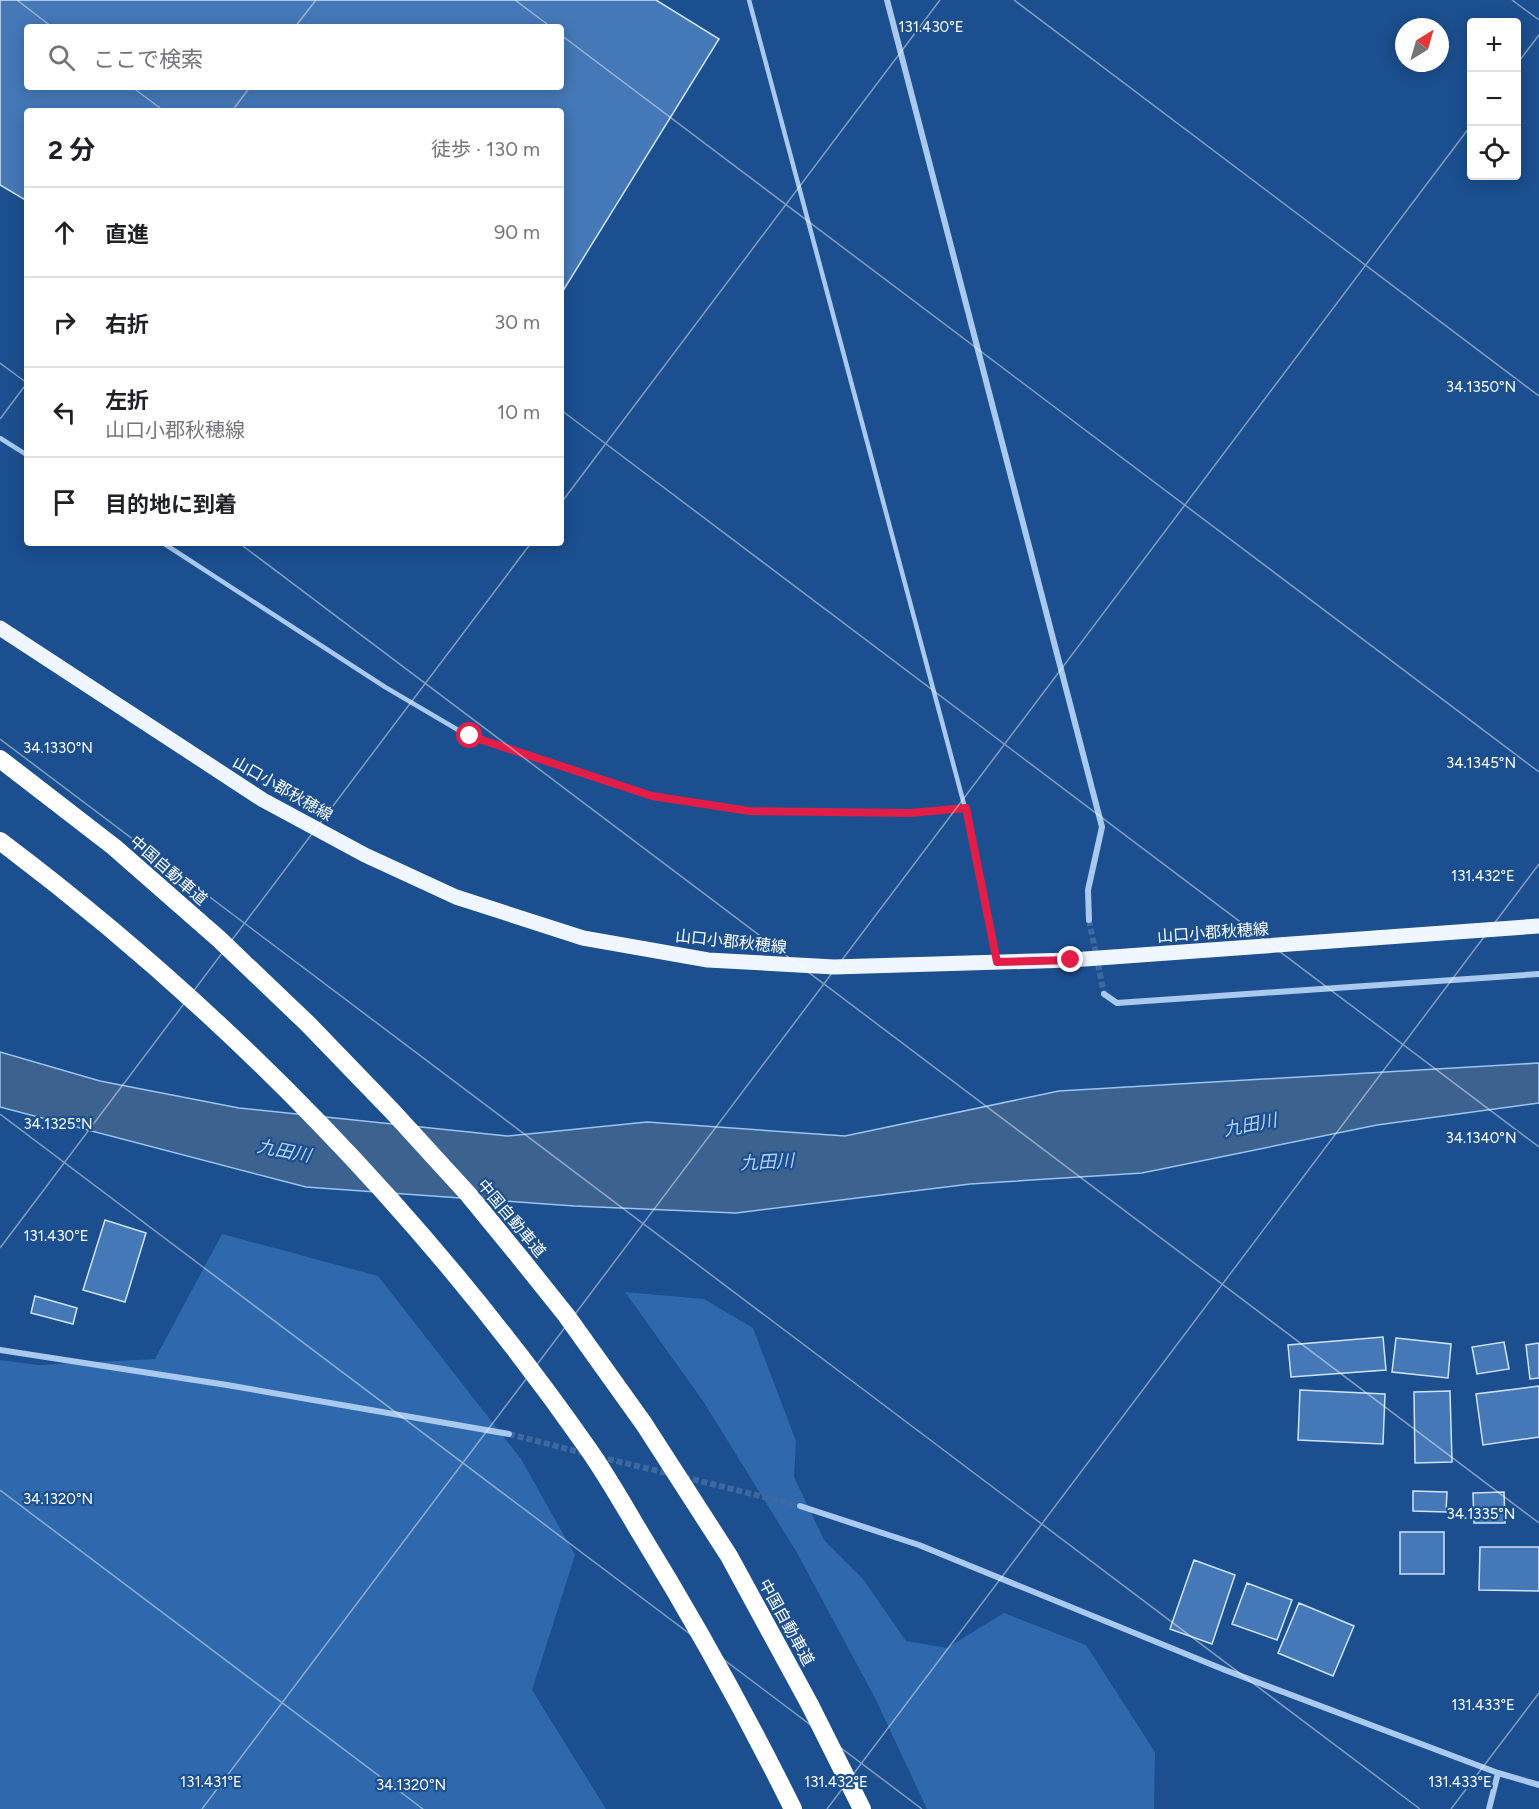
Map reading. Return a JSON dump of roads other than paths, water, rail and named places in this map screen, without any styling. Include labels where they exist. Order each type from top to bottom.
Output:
[{"type":"highway","name":"中国自動車道","points":[[0,759],[114,847],[219,939],[308,1024],[468,1194],[566,1315],[644,1424],[729,1556],[810,1705],[862,1809]]},
{"type":"highway","points":[[0,841],[42,872],[138,952],[284,1086],[374,1180],[455,1275],[510,1344],[590,1452],[668,1578],[755,1731],[794,1809]]},
{"type":"main road","name":"山口小郡秋穂線","points":[[0,628],[263,800],[365,855],[456,897],[583,938],[708,960],[834,967],[1071,960],[1539,926]]},
{"type":"street","points":[[887,0],[1102,827],[1088,890],[1089,920]]},
{"type":"street","points":[[1104,994],[1117,1003],[1539,974]]},
{"type":"street","points":[[0,1350],[227,1384],[508,1434]]},
{"type":"street","points":[[800,1506],[919,1545],[1225,1670],[1498,1773],[1539,1785]]},
{"type":"street","points":[[1489,1809],[1498,1773]]},
{"type":"lane","points":[[749,0],[966,808],[997,962]]},
{"type":"lane","points":[[0,438],[24,453]]},
{"type":"lane","points":[[168,546],[386,687],[470,736],[652,796],[749,811],[910,813],[966,808]]},
{"type":"water","name":"九田川","points":[[0,1052],[100,1081],[239,1108],[507,1136],[647,1122],[845,1136],[1059,1091],[1539,1063],[1539,1103],[1377,1125],[1142,1173],[970,1184],[736,1213],[574,1206],[306,1187],[0,1107]]},
{"type":"tunnel","points":[[1089,920],[1104,994]]},
{"type":"tunnel","points":[[509,1434],[587,1454]]},
{"type":"tunnel","points":[[599,1457],[671,1474]]},
{"type":"tunnel","points":[[684,1477],[800,1506]]}]
